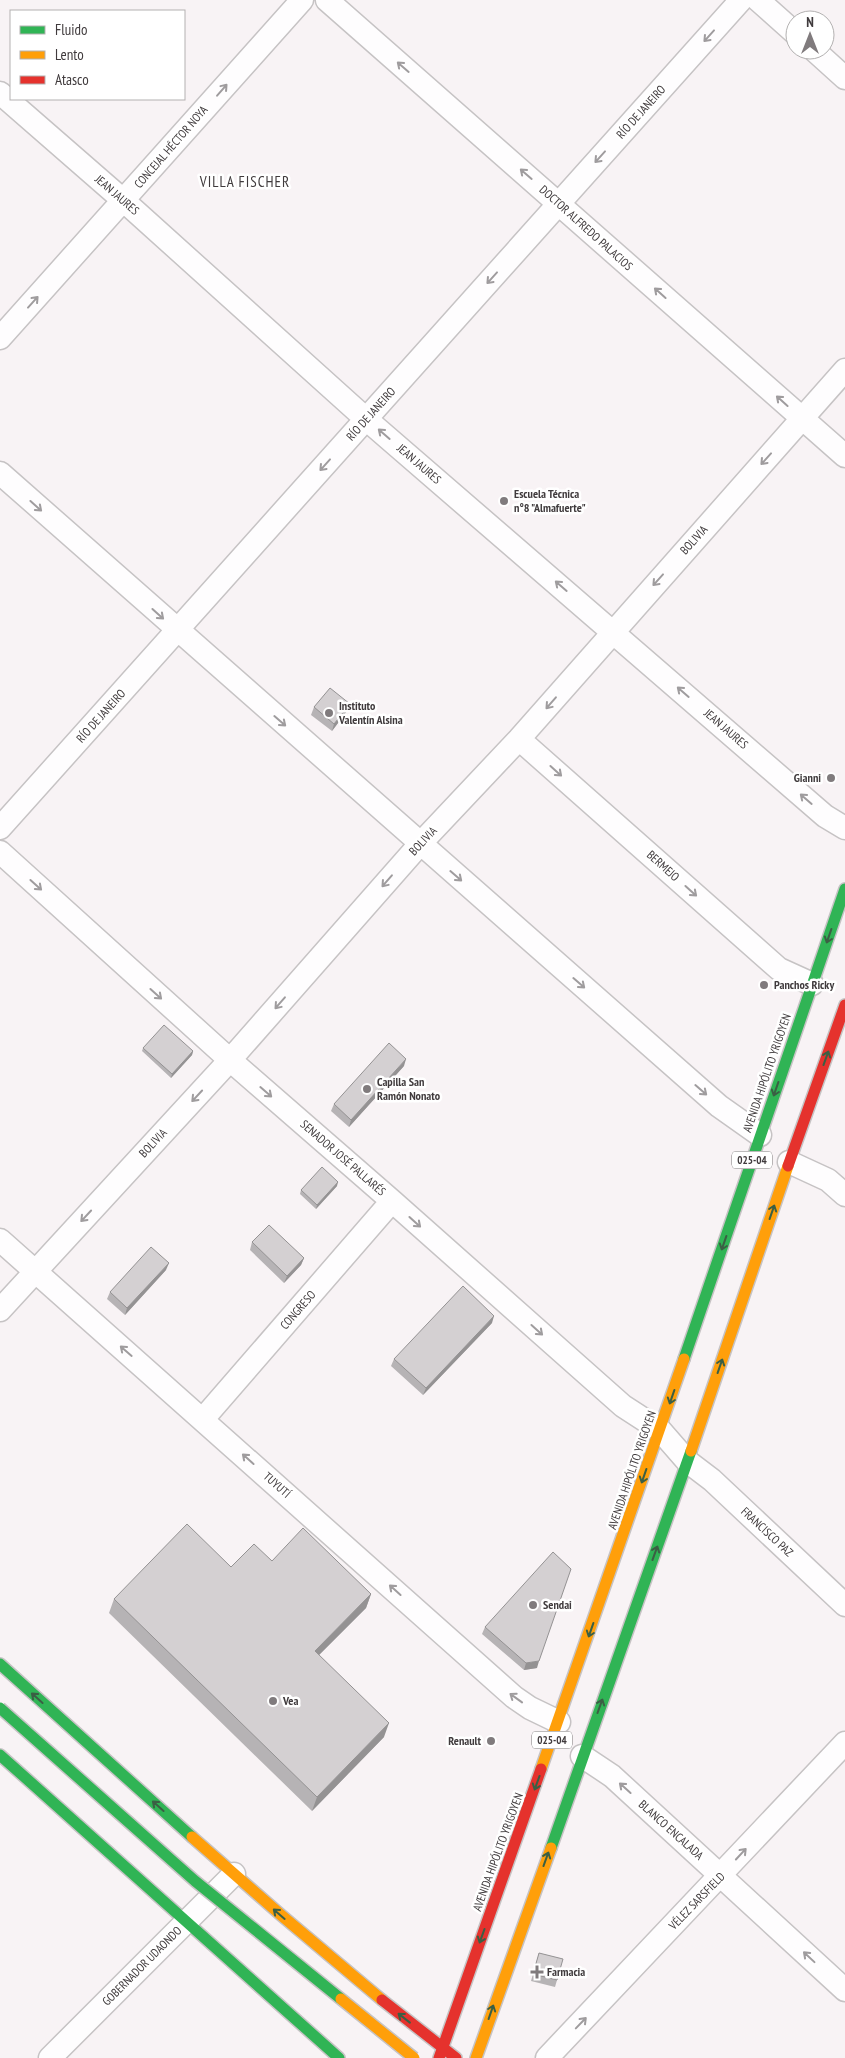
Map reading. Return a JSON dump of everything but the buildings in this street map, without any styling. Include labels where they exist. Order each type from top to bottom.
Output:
[{"type":"main road","name":"AVENIDA HIPÓLITO YRIGOYEN","points":[[441,2053],[559,1722],[845,890]]},
{"type":"main road","name":"025-04","points":[[476,2058],[687,1461],[789,1162],[845,1005]]},
{"type":"main road","points":[[0,1664],[234,1874],[441,2053],[456,2058]]},
{"type":"main road","points":[[0,1708],[194,1881],[414,2058]]},
{"type":"main road","points":[[0,1755],[339,2058]]},
{"type":"street","name":"CONCEJAL HÉCTOR NOYA","points":[[0,338],[302,0]]},
{"type":"street","name":"DOCTOR ALFREDO PALACIOS","points":[[327,0],[845,456]]},
{"type":"street","name":"RÍO DE JANEIRO","points":[[0,828],[741,0]]},
{"type":"street","points":[[758,0],[785,24]]},
{"type":"street","points":[[825,60],[845,78]]},
{"type":"street","name":"JEAN JAURES","points":[[0,93],[124,201],[366,419],[825,816],[845,828]]},
{"type":"street","name":"BOLIVIA","points":[[0,1310],[230,1060],[420,844],[520,739],[613,631],[845,370]]},
{"type":"street","points":[[0,473],[719,1106],[760,1135]]},
{"type":"street","name":"BERMEJO","points":[[520,739],[779,969],[812,984]]},
{"type":"street","name":"SENADOR JOSÉ PALLARÉS","points":[[0,852],[230,1060],[623,1406],[660,1430],[687,1461]]},
{"type":"street","points":[[789,1162],[828,1180],[845,1195]]},
{"type":"street","name":"CONGRESO","points":[[203,1419],[392,1201]]},
{"type":"street","name":"TUYUTÍ","points":[[0,1240],[514,1697],[530,1708],[559,1722]]},
{"type":"street","name":"FRANCISCO PAZ","points":[[687,1461],[712,1480],[845,1605]]},
{"type":"street","name":"VÉLEZ SARSFIELD","points":[[547,2058],[845,1743]]},
{"type":"street","name":"BLANCO ENCALADA","points":[[582,1756],[612,1776],[845,1990]]},
{"type":"street","name":"GOBERNADOR UDAONDO","points":[[50,2058],[234,1874]]},
{"type":"traffic: fast","points":[[684,1359],[845,889]]},
{"type":"traffic: fast","points":[[551,1848],[691,1451]]},
{"type":"traffic: fast","points":[[0,1664],[192,1837]]},
{"type":"traffic: fast","points":[[0,1708],[195,1881],[341,1999]]},
{"type":"traffic: fast","points":[[0,1755],[339,2058]]},
{"type":"traffic: slow","points":[[691,1451],[788,1166]]},
{"type":"traffic: slow","points":[[541,1769],[684,1359]]},
{"type":"traffic: slow","points":[[192,1837],[382,2000]]},
{"type":"traffic: slow","points":[[476,2058],[551,1848]]},
{"type":"traffic: slow","points":[[341,1999],[414,2058]]},
{"type":"traffic: jam","points":[[788,1166],[845,1005]]},
{"type":"traffic: jam","points":[[439,2058],[541,1769]]},
{"type":"traffic: jam","points":[[382,2000],[456,2058]]},
{"type":"place","name":"Escuela Técnica n°8 \"Almafuerte\"","points":[[504,501]]},
{"type":"place","name":"Instituto Valentín Alsina","points":[[329,713]]},
{"type":"place","name":"Gianni","points":[[831,778]]},
{"type":"place","name":"Panchos Ricky","points":[[764,985]]},
{"type":"place","name":"Capilla San Ramón Nonato","points":[[367,1089]]},
{"type":"place","name":"Sendai","points":[[533,1605]]},
{"type":"place","name":"Vea","points":[[273,1701]]},
{"type":"place","name":"Renault","points":[[491,1741]]},
{"type":"place","name":"Farmacia","points":[[537,1972]]},
{"type":"district","name":"VILLA FISCHER","points":[[245,182]]}]
